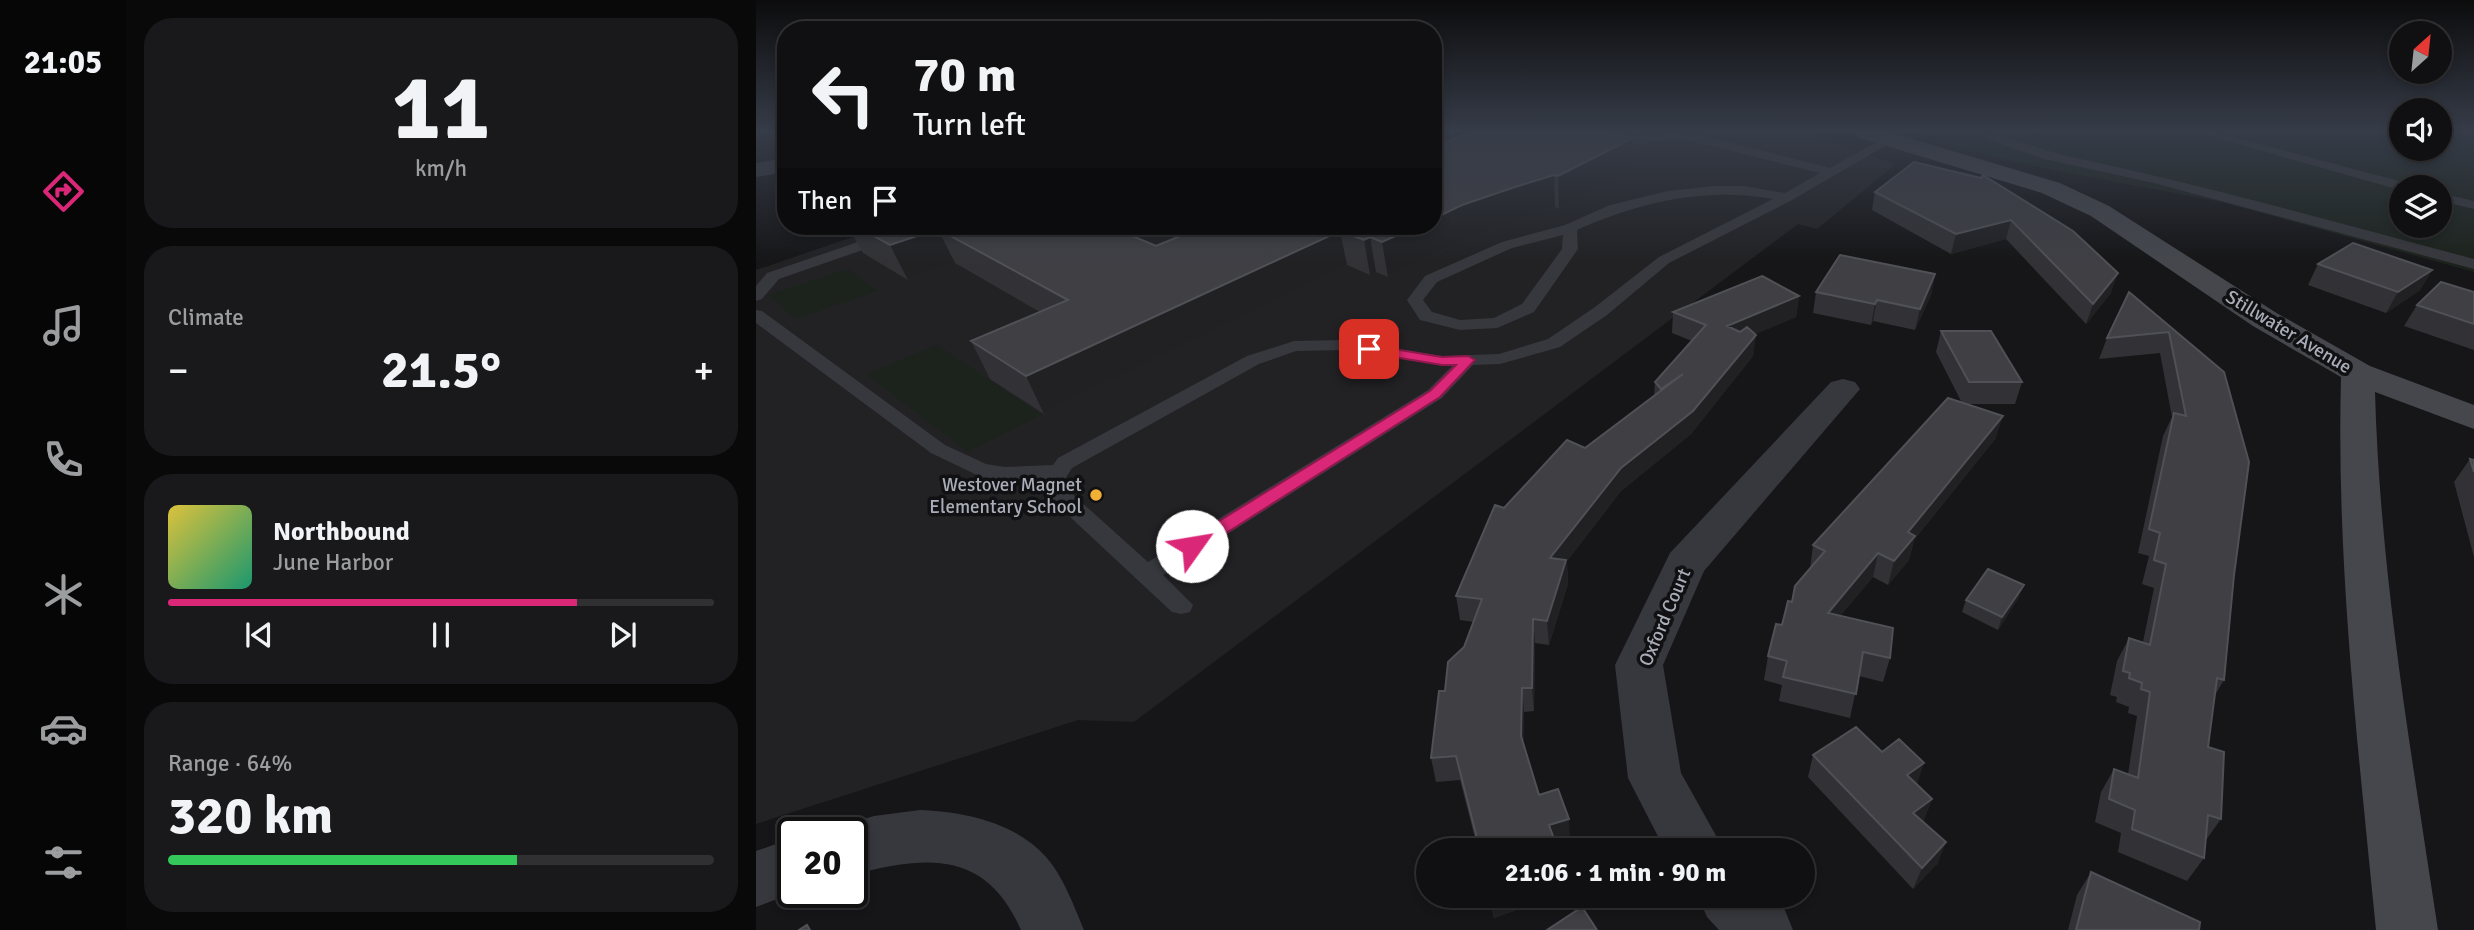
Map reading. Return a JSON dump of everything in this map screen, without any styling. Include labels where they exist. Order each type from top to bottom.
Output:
[{"type":"main road","name":"Stillwater Avenue","points":[[2009,175],[2051,188],[2100,211],[2264,319],[2358,373],[2357,438],[2365,579],[2407,930]]},
{"type":"main road","points":[[2358,373],[2474,418]]},
{"type":"street","name":"Oxford Court","points":[[1688,838],[1655,778],[1639,665],[1685,564],[1843,389]]},
{"type":"street","points":[[868,843],[923,836],[967,842],[1000,856],[1024,877],[1053,930]]},
{"type":"street","points":[[756,879],[777,872]]},
{"type":"street","points":[[1740,908],[1762,930]]},
{"type":"lane","points":[[1181,605],[1061,496],[1052,482],[1065,463],[1253,360],[1294,346],[1345,345],[1442,361],[1500,359],[1554,343],[1601,311],[1664,260],[1826,175]]},
{"type":"lane","points":[[2139,175],[2474,264]]},
{"type":"lane","points":[[2362,175],[2389,183]]},
{"type":"lane","points":[[1570,229],[1570,249],[1528,308],[1497,323],[1460,326],[1426,316],[1415,300],[1431,279],[1507,245],[1570,229],[1615,208],[1668,195],[1744,190],[1787,197]]},
{"type":"lane","points":[[2452,200],[2474,205]]},
{"type":"lane","points":[[756,296],[773,276],[892,235]]},
{"type":"lane","points":[[756,315],[939,449],[981,470],[1004,474],[1059,471]]},
{"type":"lane","points":[[1147,574],[1435,394],[1468,360]]},
{"type":"shaded area","name":"Westover Magnet Elementary School","points":[[1442,175],[1882,175],[1817,229],[1798,224],[1134,722],[1078,720],[756,824],[756,270],[859,235],[1442,235]]},
{"type":"shaded area","points":[[2081,175],[2389,175],[2389,238],[2452,238],[2452,175],[2474,175],[2474,272],[2222,202]]},
{"type":"shaded area","points":[[848,269],[878,291],[796,319],[768,295]]},
{"type":"shaded area","points":[[937,345],[1042,415],[968,452],[866,374]]},
{"type":"building","points":[[1442,175],[1553,175],[1515,187],[1442,215]]},
{"type":"building","points":[[1897,175],[1970,175],[1981,178],[1984,175],[2073,231],[2118,273],[2093,304],[2011,220],[1956,234],[1875,192]]},
{"type":"building","points":[[872,235],[920,235],[890,245]]},
{"type":"building","points":[[949,235],[1130,235],[1156,246],[1183,235],[1331,235],[1026,376],[971,341],[1068,300]]},
{"type":"building","points":[[1351,235],[1398,235],[1382,242],[1370,237],[1364,240]]},
{"type":"building","points":[[2353,243],[2432,270],[2398,292],[2318,264]]},
{"type":"building","points":[[1840,255],[1935,274],[1920,309],[1877,300],[1875,304],[1816,292]]},
{"type":"building","points":[[1762,276],[1799,296],[1727,326],[1740,332],[1747,327],[1756,335],[1693,411],[1621,468],[1550,558],[1566,560],[1547,621],[1533,619],[1532,688],[1522,688],[1521,736],[1539,795],[1558,789],[1569,819],[1549,825],[1554,838],[1477,838],[1456,756],[1431,758],[1439,691],[1445,691],[1448,662],[1464,647],[1482,599],[1456,596],[1495,505],[1504,508],[1567,440],[1585,448],[1683,374],[1661,389],[1655,382],[1706,325],[1673,312]]},
{"type":"building","points":[[2441,282],[2474,292],[2474,324],[2417,305]]},
{"type":"building","points":[[2129,292],[2224,372],[2249,462],[2224,680],[2217,678],[2208,747],[2224,752],[2221,819],[2208,815],[2204,858],[2132,829],[2135,810],[2109,799],[2114,769],[2138,778],[2150,692],[2141,689],[2142,683],[2129,678],[2130,673],[2123,671],[2129,638],[2150,645],[2166,564],[2154,560],[2160,533],[2149,529],[2174,413],[2186,416],[2169,332],[2107,338]]},
{"type":"building","points":[[1941,331],[1991,331],[2022,382],[1969,382]]},
{"type":"building","points":[[1948,398],[2003,416],[1908,532],[1915,536],[1894,561],[1878,553],[1828,613],[1893,628],[1890,658],[1863,652],[1856,694],[1783,677],[1787,661],[1768,656],[1776,624],[1782,625],[1788,601],[1792,602],[1795,586],[1825,551],[1813,545]]},
{"type":"building","points":[[1988,569],[2024,585],[2002,617],[1966,600]]},
{"type":"building","points":[[1856,727],[1882,752],[1899,739],[1924,763],[1907,775],[1932,799],[1913,813],[1946,842],[1922,868],[1813,755]]},
{"type":"building","points":[[2091,872],[2200,922],[2199,930],[2076,930]]},
{"type":"building","points":[[1583,908],[1597,930],[1547,930]]},
{"type":"place","name":"Westover Magnet Elementary School","points":[[1096,495]]},
{"type":"route","points":[[1192,546],[1435,394],[1468,360],[1442,361],[1369,349]]}]
